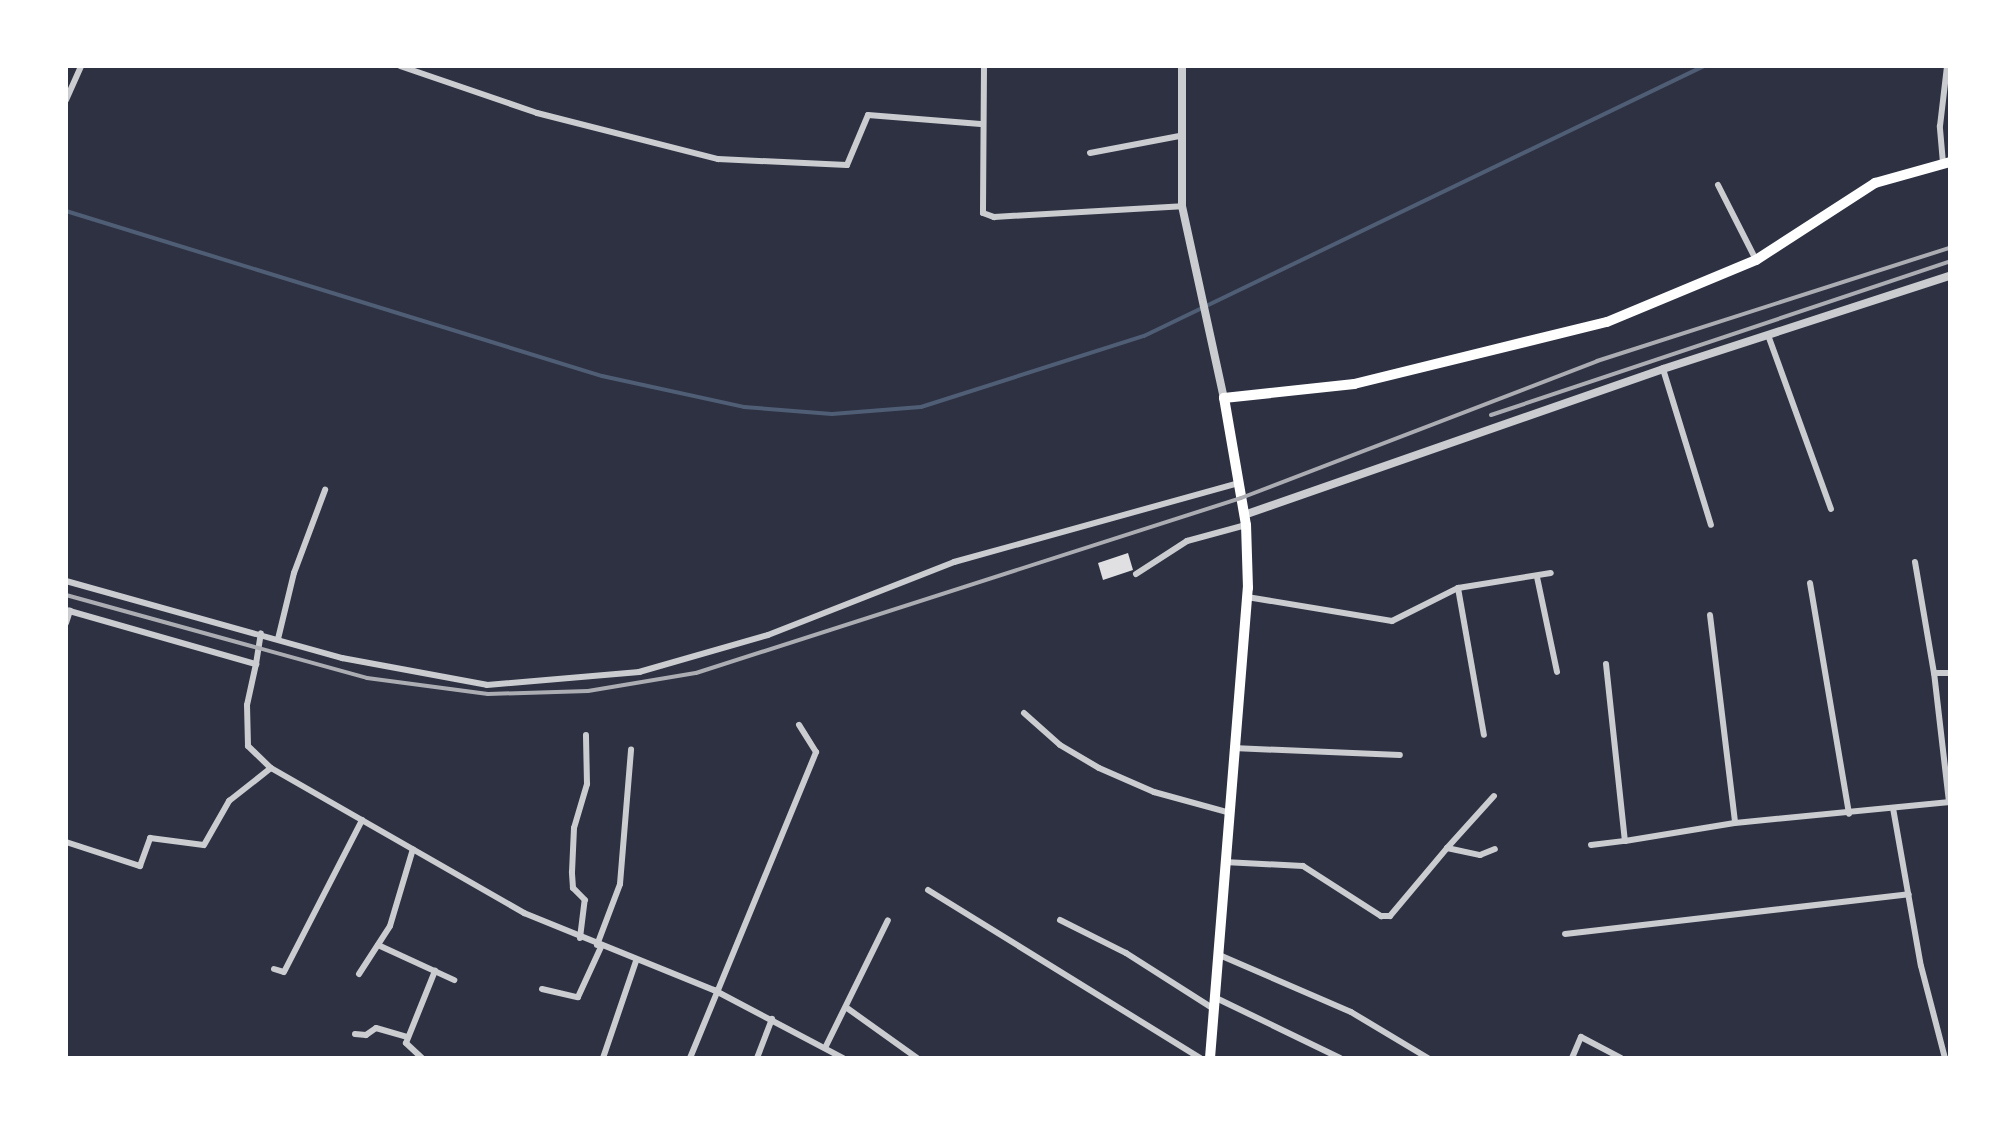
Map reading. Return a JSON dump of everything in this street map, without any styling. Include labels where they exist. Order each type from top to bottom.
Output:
[{"type":"main road","points":[[1210,1057],[1227,812],[1245,672],[1247,597],[1245,520],[1224,398],[1354,384],[1555,338],[1756,260],[1875,183],[1947,162]]},
{"type":"street","points":[[66,100],[81,66]]},
{"type":"street","points":[[400,66],[537,113],[718,159],[847,165],[868,115],[981,124]]},
{"type":"street","points":[[984,66],[981,124],[983,213],[994,217],[1182,206]]},
{"type":"street","points":[[1182,66],[1179,136],[1182,206],[1224,398]]},
{"type":"street","points":[[1947,66],[1940,126],[1947,162]]},
{"type":"street","points":[[1090,153],[1179,136]]},
{"type":"street","points":[[1718,185],[1756,260]]},
{"type":"street","points":[[1136,574],[1187,541],[1663,369],[1950,276]]},
{"type":"street","points":[[1768,335],[1831,509]]},
{"type":"street","points":[[1663,369],[1711,525]]},
{"type":"street","points":[[66,581],[342,658],[487,685],[639,672],[768,635],[954,562],[1239,483]]},
{"type":"street","points":[[278,639],[294,573],[325,490]]},
{"type":"street","points":[[1591,845],[1735,823],[1950,802],[1934,673],[1915,562]]},
{"type":"street","points":[[1247,597],[1392,621],[1458,588],[1551,573]]},
{"type":"street","points":[[1537,577],[1557,672]]},
{"type":"street","points":[[1810,583],[1849,814]]},
{"type":"street","points":[[1458,588],[1484,735]]},
{"type":"street","points":[[66,623],[68,610],[256,664]]},
{"type":"street","points":[[1710,615],[1735,823]]},
{"type":"street","points":[[261,633],[247,705],[248,746],[271,768],[524,913],[636,961],[714,990],[826,1046],[843,1058]]},
{"type":"street","points":[[1606,664],[1625,841]]},
{"type":"street","points":[[1934,673],[1950,673]]},
{"type":"street","points":[[1024,713],[1060,745],[1099,768],[1154,792],[1227,812]]},
{"type":"street","points":[[690,1058],[714,990],[816,752],[799,725]]},
{"type":"street","points":[[580,938],[585,900],[573,888],[572,872],[574,828],[587,784],[586,735]]},
{"type":"street","points":[[1233,748],[1400,755]]},
{"type":"street","points":[[542,989],[578,997],[599,946],[620,884],[631,749]]},
{"type":"street","points":[[66,842],[140,866],[150,838],[204,845],[229,801],[271,768]]},
{"type":"street","points":[[1224,862],[1303,866],[1381,916],[1390,916],[1494,796]]},
{"type":"street","points":[[1893,808],[1945,1058]]},
{"type":"street","points":[[274,969],[284,972],[362,820]]},
{"type":"street","points":[[1447,848],[1480,855],[1495,849]]},
{"type":"street","points":[[359,974],[390,926],[413,849]]},
{"type":"street","points":[[928,890],[1210,1057]]},
{"type":"street","points":[[1565,934],[1909,894]]},
{"type":"street","points":[[826,1046],[888,920]]},
{"type":"street","points":[[1060,920],[1126,953],[1214,1009]]},
{"type":"street","points":[[378,945],[454,980]]},
{"type":"street","points":[[1217,954],[1351,1012],[1428,1058]]},
{"type":"street","points":[[603,1058],[636,961]]},
{"type":"street","points":[[422,1058],[406,1043],[435,971]]},
{"type":"street","points":[[1214,997],[1340,1058]]},
{"type":"street","points":[[847,1008],[917,1058]]},
{"type":"street","points":[[757,1058],[772,1019]]},
{"type":"street","points":[[355,1034],[366,1035],[376,1028],[408,1037]]},
{"type":"street","points":[[1572,1058],[1581,1037],[1621,1058]]},
{"type":"building","points":[[1128,553],[1133,570],[1103,580],[1098,563]]},
{"type":"waterway","points":[[66,211],[602,376],[744,407],[832,414],[921,407],[1144,336],[1704,66]]},
{"type":"railway","points":[[66,595],[367,678],[488,694],[588,691],[696,673],[1241,498],[1597,361],[1950,248]]},
{"type":"railway","points":[[1491,415],[1950,261]]}]
